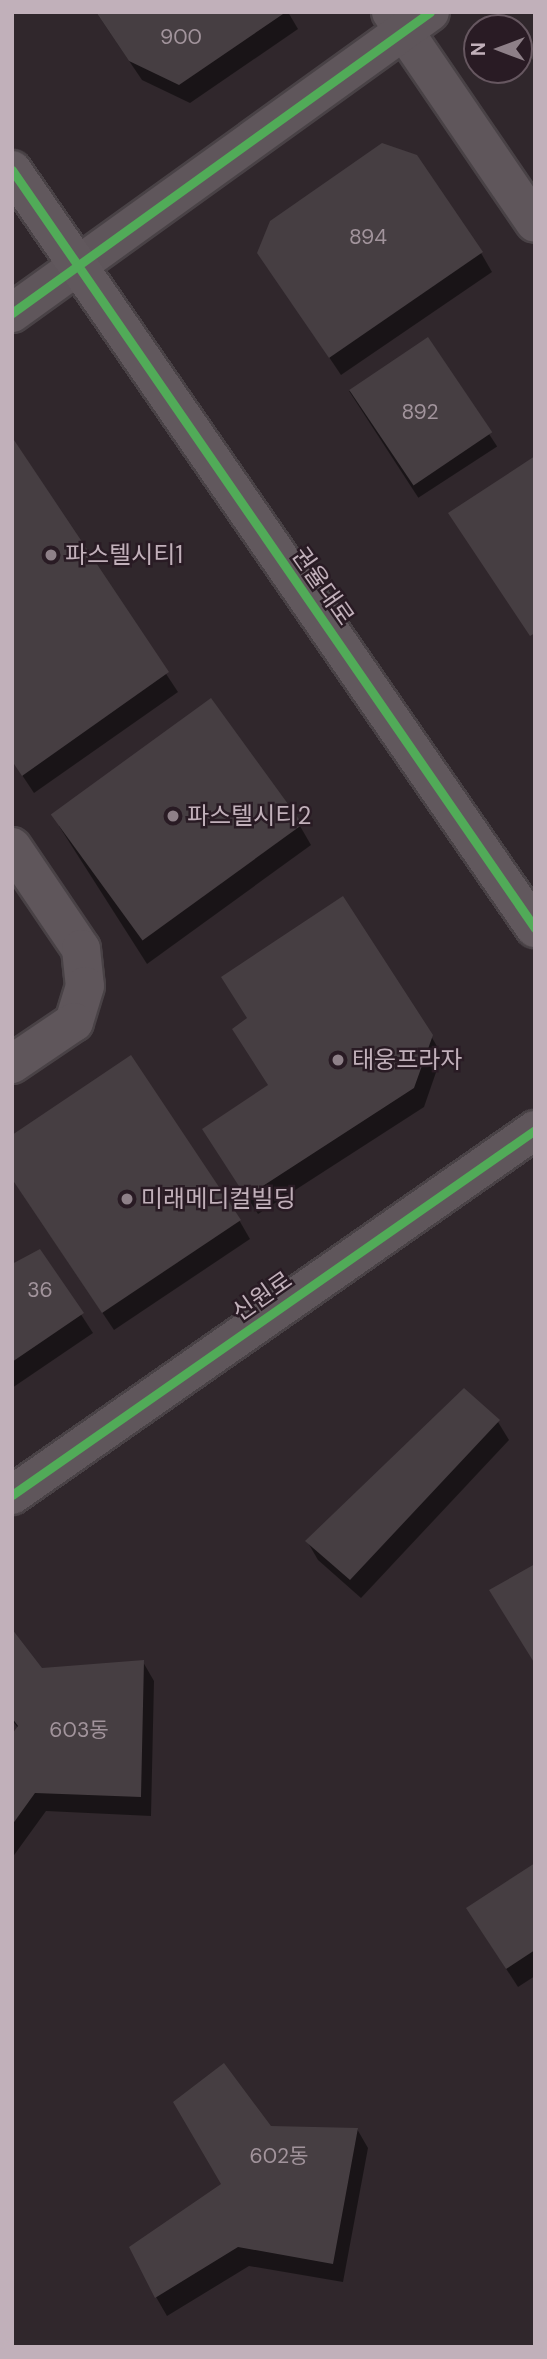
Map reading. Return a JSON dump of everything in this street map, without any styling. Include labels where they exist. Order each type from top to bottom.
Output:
[{"type":"main road","name":"권율대로","points":[[12,170],[535,928]]},
{"type":"street","points":[[12,313],[79,266],[408,19],[535,223]]},
{"type":"street","points":[[12,847],[81,949],[85,986],[75,1022],[12,1064]]},
{"type":"street","name":"신원로","points":[[12,1495],[535,1130]]},
{"type":"building","points":[[96,12],[286,12],[179,85],[129,61]]},
{"type":"building","points":[[535,42],[535,63],[533,60]]},
{"type":"building","points":[[382,143],[417,155],[483,252],[329,358],[257,253],[270,221]]},
{"type":"building","points":[[428,337],[492,432],[414,485],[349,390]]},
{"type":"building","name":"파스텔시티1","points":[[12,437],[169,672],[22,776],[12,761]]},
{"type":"building","points":[[535,456],[535,633],[530,636],[448,513]]},
{"type":"building","name":"파스텔시티2","points":[[211,698],[303,824],[143,941],[51,814]]},
{"type":"building","name":"태웅프라자","points":[[343,896],[433,1035],[414,1088],[246,1197],[202,1129],[268,1085],[232,1029],[247,1018],[221,977]]},
{"type":"building","name":"미래메디컬빌딩","points":[[131,1055],[241,1220],[102,1313],[12,1179],[12,1135]]},
{"type":"building","points":[[40,1249],[84,1313],[12,1362],[12,1264]]},
{"type":"building","points":[[464,1388],[500,1420],[350,1580],[305,1541]]},
{"type":"building","points":[[535,1564],[535,1664],[489,1590]]},
{"type":"building","points":[[12,1629],[42,1668],[144,1660],[141,1797],[35,1793],[12,1825],[12,1734],[18,1726],[12,1718]]},
{"type":"building","points":[[535,1863],[535,1950],[506,1969],[466,1908]]},
{"type":"building","points":[[224,2063],[271,2126],[358,2128],[333,2264],[238,2247],[155,2298],[129,2247],[221,2184],[173,2102]]},
{"type":"cycle path","points":[[12,313],[430,12]]},
{"type":"cycle path","points":[[12,170],[535,928]]},
{"type":"cycle path","points":[[12,1495],[535,1130]]},
{"type":"place","name":"파스텔시티1","points":[[51,555]]},
{"type":"place","name":"파스텔시티2","points":[[173,816]]},
{"type":"place","name":"태웅프라자","points":[[338,1060]]},
{"type":"place","name":"미래메디컬빌딩","points":[[127,1199]]}]
